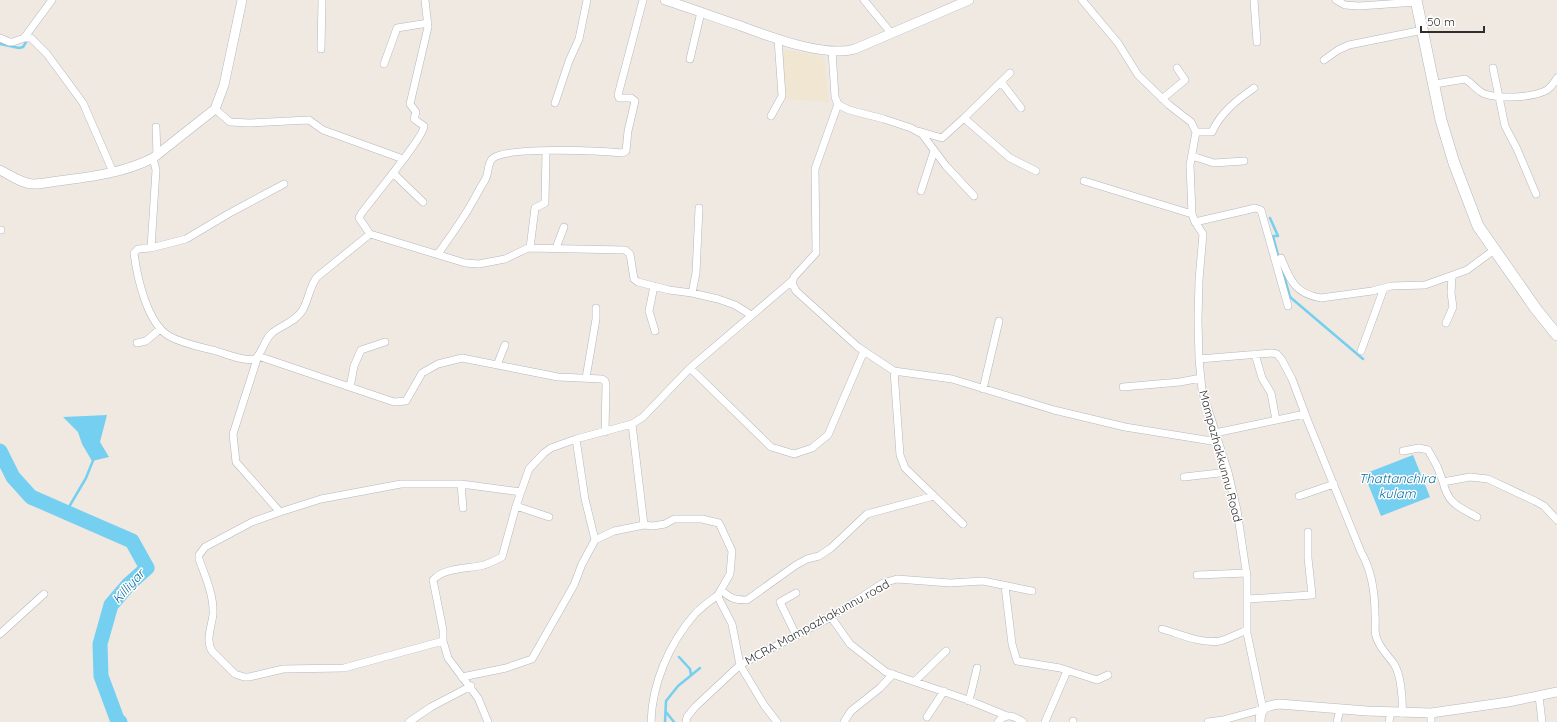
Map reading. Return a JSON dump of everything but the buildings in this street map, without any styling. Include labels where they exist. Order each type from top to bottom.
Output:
[{"type":"main road","points":[[1417,1],[1435,84],[1441,120],[1454,163],[1478,226],[1536,309],[1557,335]]},
{"type":"street","points":[[0,38],[13,42],[27,38],[52,0]]},
{"type":"street","points":[[0,170],[23,182],[32,184],[76,179],[113,172],[145,162],[155,156],[215,109],[224,85],[242,0]]},
{"type":"street","points":[[321,49],[322,0]]},
{"type":"street","points":[[425,0],[428,23],[427,34],[410,104],[416,112],[415,120],[422,124],[424,129],[394,173],[360,216],[360,220],[370,234],[465,263],[479,264],[505,259],[524,249],[530,248],[625,250],[630,254],[634,279],[669,290],[692,293],[718,299],[735,305],[751,315]]},
{"type":"street","points":[[555,103],[569,61],[579,39],[587,0]]},
{"type":"street","points":[[438,254],[465,216],[480,187],[487,178],[492,159],[497,156],[546,151],[622,153],[626,151],[628,131],[635,101],[631,98],[620,98],[618,95],[643,0]]},
{"type":"street","points":[[666,0],[789,43],[832,51],[849,51],[855,49],[968,0]]},
{"type":"street","points":[[864,0],[891,33]]},
{"type":"street","points":[[1082,0],[1118,43],[1138,76],[1162,99],[1191,122],[1196,132],[1212,132],[1234,102],[1254,88]]},
{"type":"street","points":[[1254,0],[1257,42]]},
{"type":"street","points":[[1336,0],[1346,5],[1359,6],[1417,1]]},
{"type":"street","points":[[690,59],[700,12]]},
{"type":"street","points":[[384,64],[397,28],[428,23]]},
{"type":"street","points":[[1324,60],[1338,50],[1349,45],[1423,30]]},
{"type":"street","points":[[27,38],[48,54],[83,104],[113,172]]},
{"type":"street","points":[[771,116],[782,96],[778,39]]},
{"type":"street","points":[[488,722],[478,698],[448,658],[443,641],[443,630],[433,580],[437,576],[451,571],[485,565],[502,557],[516,506],[529,469],[544,453],[551,448],[576,439],[632,424],[643,417],[690,368],[793,280],[816,252],[815,169],[837,104],[835,97],[832,51]]},
{"type":"street","points":[[1162,99],[1185,80],[1177,68]]},
{"type":"street","points":[[1493,68],[1505,126],[1517,148],[1536,194]]},
{"type":"street","points":[[837,104],[849,110],[884,119],[942,138],[1010,73]]},
{"type":"street","points":[[1435,84],[1465,79],[1484,94],[1511,97],[1536,94],[1546,90],[1557,78]]},
{"type":"street","points":[[1001,82],[1021,108]]},
{"type":"street","points":[[215,109],[230,122],[249,123],[309,120],[323,130],[403,159]]},
{"type":"street","points":[[964,118],[1010,158],[1036,171]]},
{"type":"street","points":[[151,248],[156,170],[156,127]]},
{"type":"street","points":[[914,130],[922,134],[946,166],[974,196]]},
{"type":"street","name":"Mampazhakkunnu Road","points":[[1196,132],[1190,165],[1192,214],[1195,222],[1203,234],[1199,280],[1199,359],[1202,390],[1228,472],[1237,510],[1247,573],[1247,630],[1263,709]]},
{"type":"street","points":[[921,191],[934,150]]},
{"type":"street","points":[[530,248],[535,208],[545,203],[546,151]]},
{"type":"street","points":[[1192,156],[1214,163],[1244,162]]},
{"type":"street","points":[[394,173],[422,202]]},
{"type":"street","points":[[1084,181],[1192,214]]},
{"type":"street","points":[[258,356],[255,359],[250,360],[219,352],[180,341],[169,336],[160,329],[148,310],[134,253],[138,249],[151,248],[186,239],[228,214],[284,184]]},
{"type":"street","points":[[692,293],[696,272],[699,208]]},
{"type":"street","points":[[1195,222],[1255,208],[1262,210],[1288,306]]},
{"type":"street","points":[[556,248],[564,227]]},
{"type":"street","points":[[280,512],[236,462],[232,434],[258,356],[264,344],[273,332],[295,319],[300,314],[304,308],[312,284],[317,277],[370,234]]},
{"type":"street","points":[[1281,258],[1290,281],[1300,290],[1321,298],[1391,286],[1425,285],[1467,270],[1494,250]]},
{"type":"street","points":[[1446,323],[1453,307],[1451,293],[1452,276]]},
{"type":"street","points":[[793,280],[792,282],[796,291],[864,351],[894,371],[952,380],[1054,410],[1125,427],[1218,442]]},
{"type":"street","points":[[654,286],[649,311],[655,331]]},
{"type":"street","points":[[1361,351],[1384,288]]},
{"type":"street","points":[[586,378],[596,319],[596,308]]},
{"type":"street","points":[[983,389],[999,321]]},
{"type":"street","points":[[137,343],[146,341],[160,329]]},
{"type":"street","points":[[350,387],[354,366],[361,350],[384,342]]},
{"type":"street","points":[[497,365],[505,344]]},
{"type":"street","points":[[690,368],[771,447],[794,454],[812,448],[828,435],[864,351]]},
{"type":"street","points":[[1199,359],[1255,354],[1277,354],[1292,379],[1305,414],[1368,564],[1375,598],[1375,635],[1382,650],[1395,666],[1401,689],[1403,705],[1402,713]]},
{"type":"street","points":[[1255,354],[1262,378],[1271,393],[1276,420]]},
{"type":"street","points":[[258,356],[394,402],[406,400],[422,373],[438,364],[462,358],[558,377],[602,379],[606,382],[605,432]]},
{"type":"street","points":[[894,371],[902,461],[905,468],[964,524]]},
{"type":"street","points":[[1123,387],[1180,382],[1201,378]]},
{"type":"street","points":[[1215,432],[1305,414]]},
{"type":"street","points":[[632,424],[644,525]]},
{"type":"street","points":[[576,439],[585,499],[595,540]]},
{"type":"street","points":[[1403,451],[1419,448],[1428,450],[1437,466],[1445,492],[1454,504],[1478,516]]},
{"type":"street","points":[[1184,477],[1228,472]]},
{"type":"street","points":[[1443,482],[1470,477],[1488,479],[1535,500],[1544,506],[1557,520]]},
{"type":"street","points":[[443,641],[344,668],[283,669],[244,677],[236,674],[212,651],[209,646],[213,614],[213,600],[199,555],[205,547],[252,522],[321,499],[401,484],[461,484],[521,492]]},
{"type":"street","points":[[461,484],[463,508]]},
{"type":"street","points":[[1299,496],[1334,484]]},
{"type":"street","points":[[720,593],[729,598],[747,600],[796,565],[807,559],[819,556],[831,548],[867,514],[934,496]]},
{"type":"street","points":[[516,506],[549,517]]},
{"type":"street","points":[[462,677],[506,668],[532,659],[574,585],[582,564],[595,540],[614,531],[644,525],[652,526],[665,524],[674,519],[702,519],[719,523],[732,551],[730,574],[720,593],[695,615],[668,655],[654,697],[651,722]]},
{"type":"street","points":[[1248,599],[1312,595],[1308,558],[1308,532]]},
{"type":"street","points":[[1197,575],[1247,573]]},
{"type":"street","name":"MCRA Mampazhakunnu road","points":[[686,722],[695,707],[740,665],[831,617],[890,580],[924,580],[950,583],[983,582],[1032,591]]},
{"type":"street","points":[[1005,586],[1012,644],[1017,661],[1033,665],[1060,668],[1097,680],[1108,674]]},
{"type":"street","points":[[720,593],[732,624],[740,665],[764,705],[777,722]]},
{"type":"street","points":[[796,593],[780,602],[796,635]]},
{"type":"street","points":[[0,634],[44,594]]},
{"type":"street","points":[[831,617],[850,644],[886,672],[944,691],[1007,716],[1014,716],[1023,722]]},
{"type":"street","points":[[1162,629],[1210,641],[1225,639],[1247,630]]},
{"type":"street","points":[[915,681],[946,651]]},
{"type":"street","points":[[969,701],[977,668]]},
{"type":"street","points":[[1045,722],[1067,671]]},
{"type":"street","points":[[844,722],[851,711],[880,688],[893,674]]},
{"type":"street","points":[[409,722],[431,707],[470,686]]},
{"type":"street","points":[[927,717],[944,691]]},
{"type":"street","points":[[1208,722],[1223,720],[1263,709],[1271,705],[1279,704],[1391,712],[1431,717],[1557,692]]},
{"type":"street","points":[[1539,696],[1542,722]]},
{"type":"street","points":[[1260,722],[1260,713],[1263,709]]},
{"type":"street","points":[[1337,722],[1340,709]]},
{"type":"street","points":[[1388,722],[1391,712]]},
{"type":"street","points":[[998,722],[1007,716]]},
{"type":"shaded area","points":[[788,50],[824,57],[829,102],[789,99],[777,95],[777,71],[783,51]]},
{"type":"water","points":[[107,415],[100,442],[109,457],[92,461],[82,444],[78,432],[63,417]]},
{"type":"water","name":"Thattanchira kulam","points":[[1413,455],[1430,497],[1381,516],[1364,474]]},
{"type":"waterway","points":[[0,44],[19,48],[23,47],[28,39]]},
{"type":"waterway","points":[[1270,218],[1278,236],[1273,236],[1279,259]]},
{"type":"waterway","points":[[1282,268],[1290,297],[1363,359]]},
{"type":"waterway","name":"Killiyar","points":[[0,451],[13,477],[31,497],[132,541],[147,568],[129,584],[111,605],[100,644],[101,676],[117,719],[120,722]]},
{"type":"waterway","points":[[66,512],[86,478],[94,458]]},
{"type":"waterway","points":[[679,657],[690,669],[691,675]]},
{"type":"waterway","points":[[665,722],[666,701],[678,686],[700,668]]},
{"type":"waterway","points":[[666,712],[674,722]]}]
